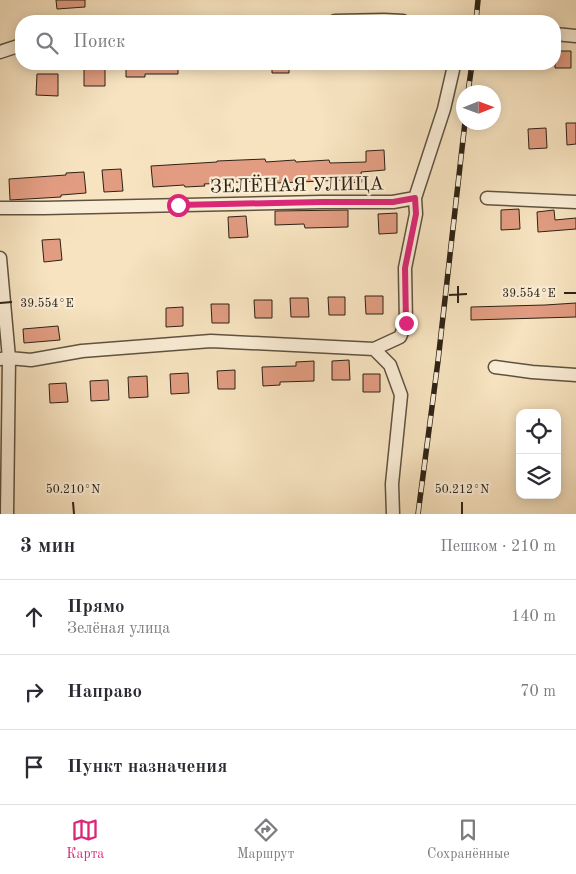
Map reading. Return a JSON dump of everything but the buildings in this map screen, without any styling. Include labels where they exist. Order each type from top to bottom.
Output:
[{"type":"street","points":[[561,35],[576,36]]},
{"type":"street","points":[[0,52],[15,47]]},
{"type":"street","points":[[4,358],[31,360],[82,351],[211,341],[374,349],[400,338],[406,323],[405,268],[416,214],[415,198],[444,109],[453,70]]},
{"type":"street","name":"ЗЕЛЁНАЯ УЛИЦА","points":[[0,208],[393,202],[415,198]]},
{"type":"street","points":[[487,198],[576,202]]},
{"type":"street","points":[[0,258],[4,358],[6,514]]},
{"type":"street","points":[[374,349],[390,366],[401,394],[392,484],[393,514]]},
{"type":"street","points":[[494,367],[576,375]]},
{"type":"railway","points":[[477,15],[478,0]]},
{"type":"railway","points":[[469,85],[471,70]]},
{"type":"railway","points":[[418,514],[438,361],[464,130]]},
{"type":"route","points":[[178,205],[393,202],[415,198],[416,214],[405,268],[406,323]]}]
